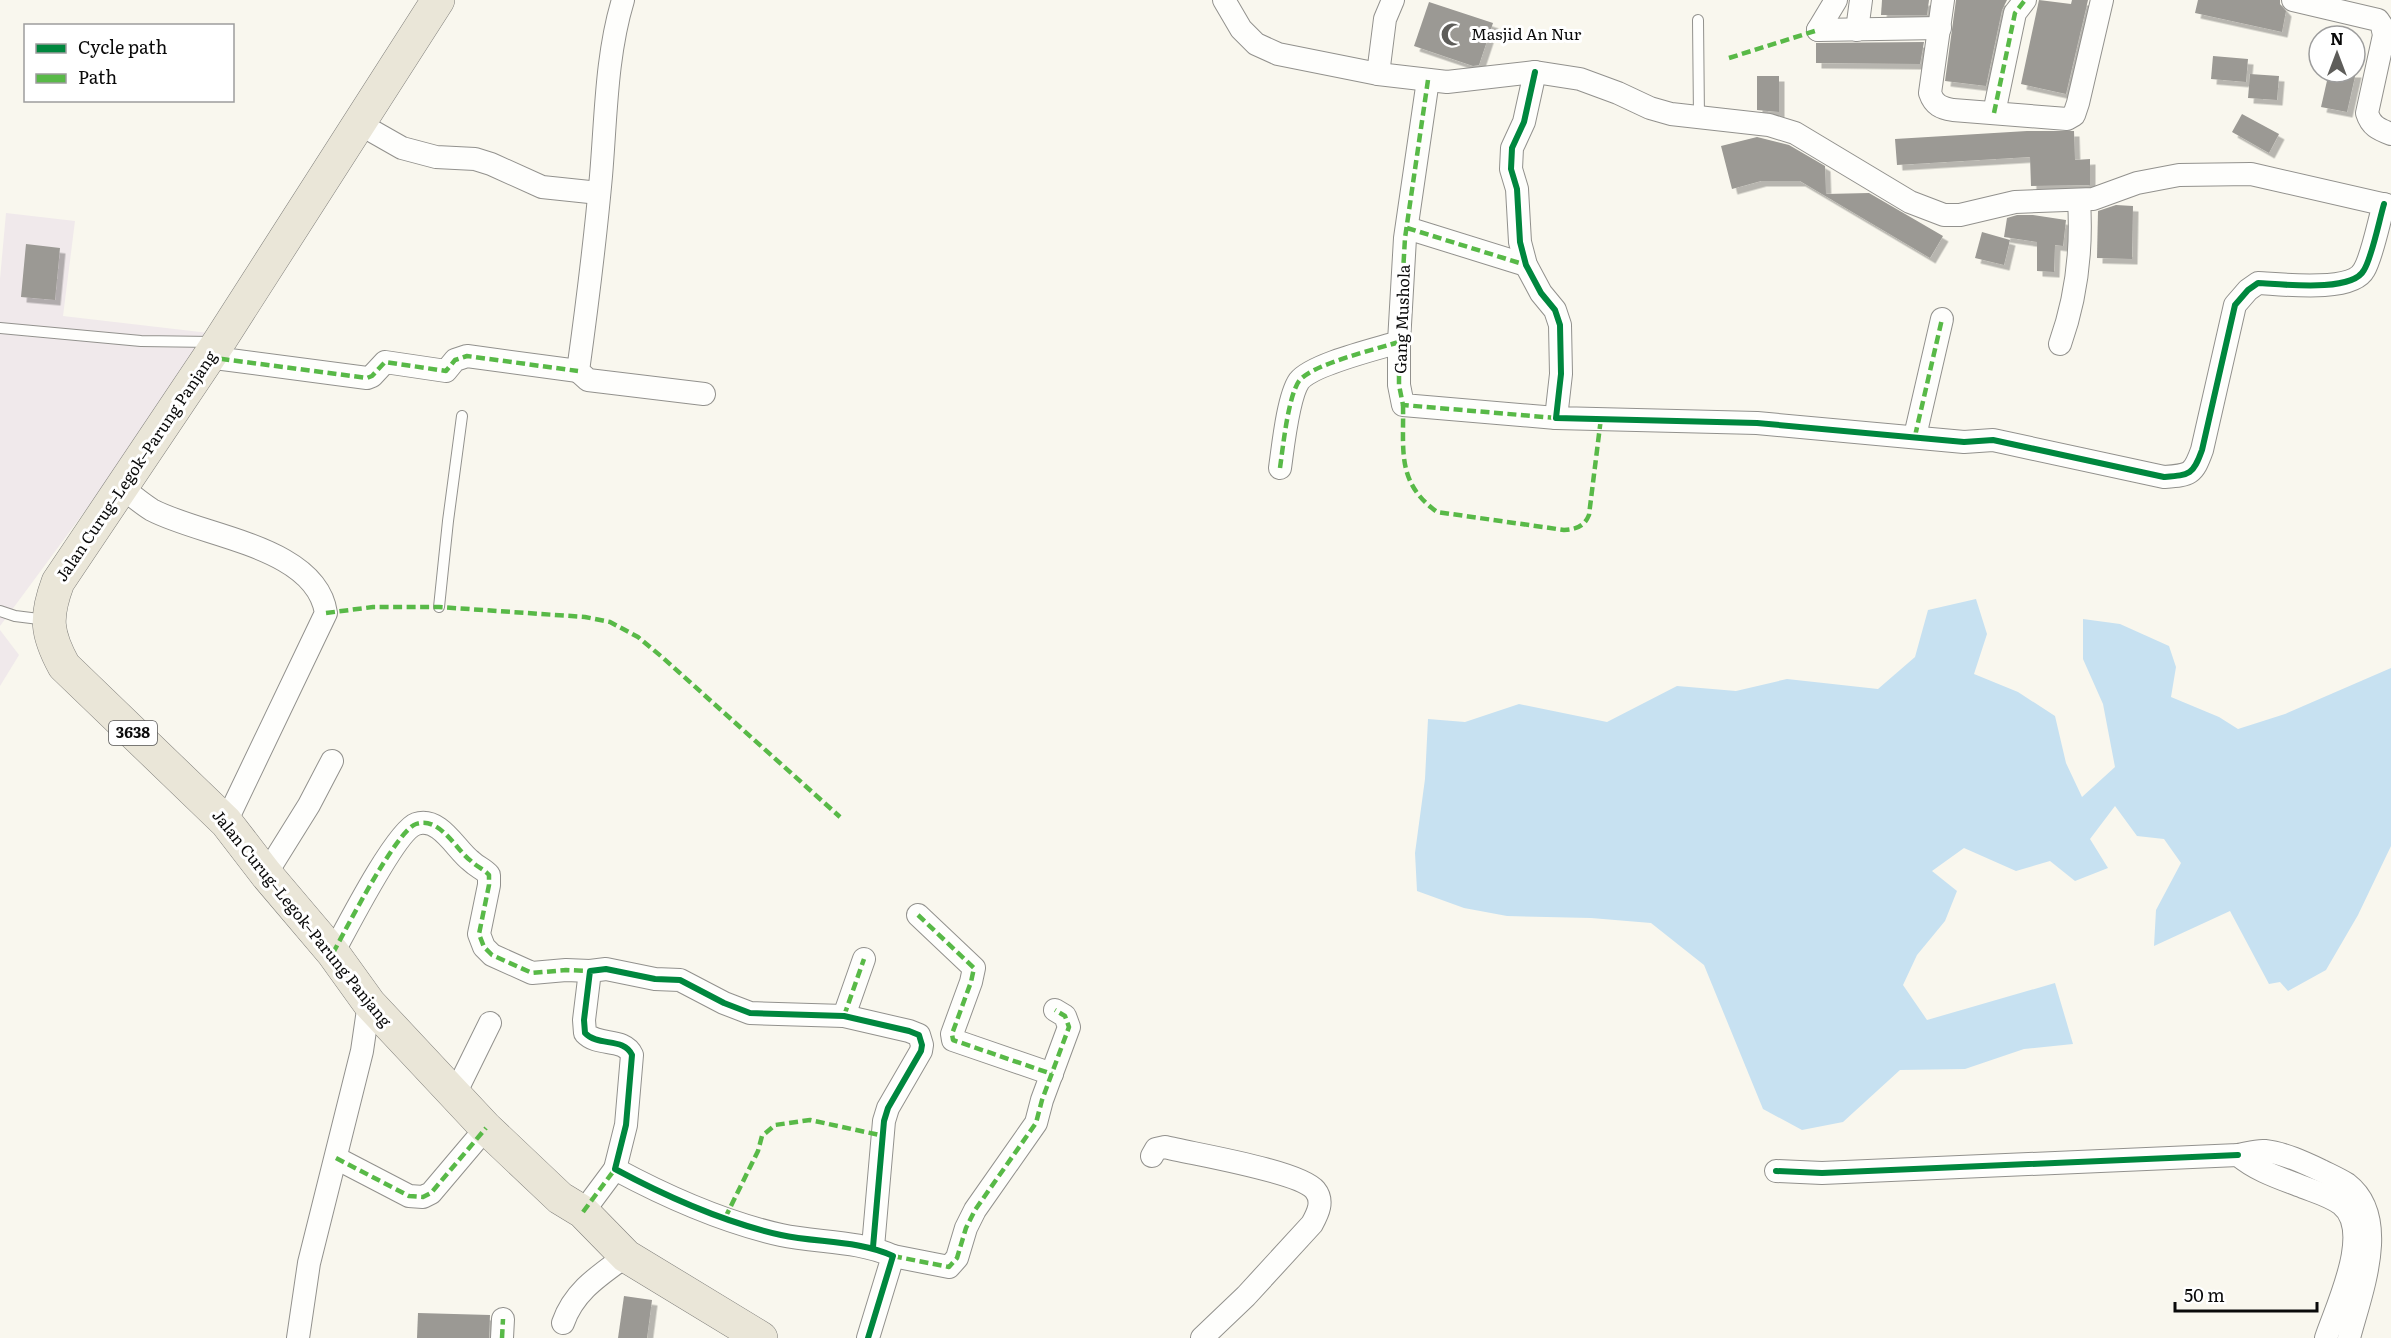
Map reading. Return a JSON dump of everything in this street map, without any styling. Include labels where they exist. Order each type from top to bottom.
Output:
[{"type":"main road","name":"Jalan Curug–Legok–Parung Panjang","points":[[438,0],[213,349],[58,582],[48,620],[49,633],[64,666],[226,822],[266,874],[333,953],[369,1003],[486,1128],[560,1198],[583,1212],[626,1256],[760,1338]]},
{"type":"street","points":[[578,371],[600,193],[609,76],[617,20],[623,0]]},
{"type":"street","points":[[1224,0],[1241,29],[1256,44],[1278,54],[1378,74],[1447,82],[1535,72],[1581,80],[1618,93],[1650,108],[1699,118],[1769,125],[1794,133],[1910,202],[1944,215],[1960,215],[2014,202],[2079,201],[2114,193],[2137,183],[2179,175],[2250,174],[2388,205],[2364,271],[2355,280],[2331,285],[2258,283],[2248,290],[2235,305],[2202,450],[2196,468],[2187,475],[2164,477],[1993,440],[1964,442],[1915,436],[1853,434],[1757,423],[1556,418],[1561,374],[1560,325],[1555,310],[1541,293],[1526,265],[1517,226],[1517,189],[1510,169],[1512,148],[1524,122],[1535,72]]},
{"type":"street","points":[[1378,74],[1385,19],[1393,0]]},
{"type":"street","points":[[1836,0],[1818,30],[1940,28]]},
{"type":"street","points":[[1857,30],[1861,0]]},
{"type":"street","points":[[1943,0],[1930,93],[1937,105],[1945,108],[2067,119],[2073,115],[2078,103],[2102,0]]},
{"type":"street","points":[[1994,113],[2015,13],[2025,0]]},
{"type":"street","points":[[2293,0],[2378,20],[2384,35],[2367,113],[2369,122],[2377,129],[2391,134]]},
{"type":"street","name":"Gang Mushola","points":[[1428,80],[1407,228],[1399,342],[1399,385],[1402,405],[1556,418]]},
{"type":"street","points":[[358,123],[402,148],[436,157],[475,159],[542,187],[600,193]]},
{"type":"street","points":[[2060,344],[2073,298],[2080,220],[2079,201]]},
{"type":"street","points":[[1407,228],[1526,265]]},
{"type":"street","points":[[1915,436],[1942,319]]},
{"type":"street","points":[[1280,468],[1291,408],[1299,381],[1312,370],[1399,342]]},
{"type":"street","points":[[213,349],[367,378],[372,376],[385,362],[446,371],[455,360],[467,356],[578,371],[588,380],[704,394]]},
{"type":"street","points":[[122,488],[153,510],[285,560],[308,576],[325,603],[326,613],[226,822]]},
{"type":"street","points":[[266,874],[309,805],[332,761]]},
{"type":"street","points":[[333,953],[368,889],[403,835],[416,824],[431,825],[448,836],[463,855],[489,876],[479,933],[484,947],[492,955],[532,973],[606,969],[655,979],[680,980],[724,1003],[750,1012],[844,1016],[915,1033],[921,1040],[921,1051],[888,1108],[884,1121],[883,1252],[868,1338]]},
{"type":"street","points":[[918,915],[974,968],[952,1034],[953,1040],[1052,1074]]},
{"type":"street","points":[[844,1016],[864,959]]},
{"type":"street","points":[[583,1212],[615,1169],[621,1153],[626,1125],[632,1055],[626,1047],[594,1040],[585,1033],[584,1020],[590,971]]},
{"type":"street","points":[[298,1338],[309,1263],[362,1052],[369,1003]]},
{"type":"street","points":[[615,1169],[666,1196],[781,1235],[883,1252],[949,1267],[957,1258],[966,1228],[975,1209],[1036,1123],[1069,1027],[1065,1016],[1054,1010]]},
{"type":"street","points":[[454,1096],[490,1023]]},
{"type":"street","points":[[336,1158],[409,1196],[423,1197],[431,1193],[486,1128]]},
{"type":"street","points":[[1152,1156],[1156,1149],[1165,1147],[1298,1178],[1312,1187],[1319,1198],[1319,1212],[1312,1224],[1246,1296],[1202,1338]]},
{"type":"street","points":[[1776,1171],[1821,1173],[2238,1155],[2253,1168],[2329,1197],[2342,1205],[2349,1214],[2364,1225],[2375,1241],[2349,1338]]},
{"type":"street","points":[[2326,1338],[2364,1225]]},
{"type":"street","points":[[563,1323],[568,1308],[588,1284],[626,1256]]},
{"type":"lane","points":[[1698,20],[1699,118]]},
{"type":"lane","points":[[0,328],[213,349]]},
{"type":"lane","points":[[439,607],[462,416]]},
{"type":"lane","points":[[0,611],[15,616],[48,620]]},
{"type":"shaded area","points":[[6,213],[75,221],[63,316],[209,333],[93,500],[0,626],[0,279]]},
{"type":"shaded area","points":[[0,630],[19,655],[0,686]]},
{"type":"water","points":[[1976,599],[1987,634],[1974,674],[2018,692],[2055,716],[2066,763],[2082,797],[2115,767],[2103,704],[2083,659],[2083,619],[2120,624],[2169,646],[2176,667],[2171,697],[2219,717],[2238,729],[2285,714],[2391,668],[2391,846],[2358,915],[2326,970],[2288,991],[2280,982],[2269,984],[2230,911],[2154,946],[2156,910],[2181,863],[2164,839],[2137,836],[2115,806],[2090,839],[2108,868],[2075,881],[2050,861],[2016,871],[1964,848],[1932,871],[1957,891],[1945,921],[1917,955],[1903,985],[1927,1020],[2055,983],[2073,1044],[2024,1049],[1965,1069],[1900,1070],[1843,1122],[1802,1130],[1763,1109],[1704,965],[1651,923],[1591,918],[1507,916],[1464,908],[1417,891],[1415,853],[1425,779],[1428,719],[1465,722],[1519,704],[1607,722],[1677,686],[1736,691],[1787,679],[1878,689],[1915,657],[1928,610]]},
{"type":"building","points":[[1882,0],[1929,0],[1927,15],[1881,15]]},
{"type":"building","points":[[1956,0],[2007,0],[2002,10],[1986,86],[1945,81]]},
{"type":"building","points":[[2039,0],[2071,4],[2072,0],[2088,0],[2066,94],[2021,84]]},
{"type":"building","points":[[2198,0],[2280,0],[2280,4],[2286,11],[2282,32],[2195,13]]},
{"type":"building","name":"Masjid An Nur","points":[[1429,2],[1493,23],[1479,65],[1473,66],[1414,46]]},
{"type":"building","points":[[1924,42],[1920,64],[1816,63],[1816,43]]},
{"type":"building","points":[[2213,56],[2248,59],[2246,82],[2211,79]]},
{"type":"building","points":[[2250,74],[2279,76],[2277,100],[2248,98]]},
{"type":"building","points":[[1757,76],[1779,76],[1779,112],[1757,110]]},
{"type":"building","points":[[2326,84],[2353,84],[2347,112],[2321,107]]},
{"type":"building","points":[[2242,114],[2279,134],[2269,153],[2232,132]]},
{"type":"building","points":[[2027,131],[2074,131],[2075,160],[2090,159],[2090,185],[2031,186],[2030,157],[1897,165],[1895,139]]},
{"type":"building","points":[[1757,137],[1789,145],[1825,166],[1826,194],[1869,193],[1943,236],[1930,258],[1800,181],[1761,181],[1732,189],[1721,146]]},
{"type":"building","points":[[2116,205],[2133,206],[2132,259],[2097,258],[2098,211]]},
{"type":"building","points":[[2017,215],[2066,220],[2063,246],[2055,245],[2054,272],[2037,271],[2037,242],[2004,237],[2007,218]]},
{"type":"building","points":[[1982,232],[2010,240],[2004,265],[1975,258]]},
{"type":"building","points":[[26,244],[60,248],[55,300],[21,297]]},
{"type":"building","points":[[624,1296],[652,1300],[647,1338],[618,1338]]},
{"type":"building","points":[[418,1313],[490,1315],[489,1338],[417,1338]]},
{"type":"marked path","points":[[1994,113],[2015,13],[2025,0]]},
{"type":"marked path","points":[[1729,58],[1818,30]]},
{"type":"marked path","points":[[1428,80],[1405,238],[1399,342],[1399,385],[1403,405],[1556,418]]},
{"type":"marked path","points":[[1407,228],[1526,265]]},
{"type":"marked path","points":[[1915,436],[1942,319]]},
{"type":"marked path","points":[[1280,468],[1289,410],[1299,381],[1331,363],[1399,342]]},
{"type":"marked path","points":[[207,357],[367,378],[372,376],[385,362],[446,371],[455,360],[467,356],[578,371]]},
{"type":"marked path","points":[[1403,405],[1403,451],[1408,477],[1424,501],[1437,512],[1564,530],[1579,527],[1589,515],[1601,418]]},
{"type":"marked path","points":[[326,613],[373,607],[439,607],[585,617],[610,622],[638,637],[662,657],[840,817]]},
{"type":"marked path","points":[[333,953],[396,844],[416,824],[425,823],[440,829],[465,856],[489,875],[479,934],[484,947],[492,955],[532,973],[566,970],[590,971]]},
{"type":"marked path","points":[[918,915],[974,968],[952,1034],[953,1040],[1052,1074]]},
{"type":"marked path","points":[[844,1016],[864,959]]},
{"type":"marked path","points":[[893,1256],[949,1267],[957,1258],[966,1228],[975,1210],[1036,1123],[1042,1100],[1069,1027],[1065,1016],[1055,1010]]},
{"type":"marked path","points":[[725,1218],[758,1151],[762,1136],[775,1125],[810,1120],[884,1136]]},
{"type":"marked path","points":[[336,1158],[409,1196],[423,1197],[431,1193],[486,1128]]},
{"type":"marked path","points":[[583,1212],[615,1169]]},
{"type":"marked path","points":[[502,1338],[503,1319]]},
{"type":"cycle path","points":[[1535,72],[1524,122],[1512,148],[1511,169],[1517,189],[1520,242],[1526,265],[1541,293],[1555,310],[1560,325],[1561,374],[1556,418],[1757,423],[1964,442],[1993,440],[2164,477],[2185,474],[2193,469],[2202,450],[2235,305],[2248,290],[2258,283],[2315,286],[2346,282],[2357,277],[2364,270],[2370,257],[2384,204]]},
{"type":"cycle path","points":[[868,1338],[893,1256],[851,1244],[795,1238],[759,1230],[675,1199],[615,1169],[626,1125],[632,1055],[623,1046],[597,1040],[585,1033],[584,1020],[590,971],[606,969],[655,979],[680,980],[724,1003],[750,1013],[844,1016],[919,1035],[921,1051],[888,1108],[884,1121],[873,1247]]},
{"type":"cycle path","points":[[1776,1171],[1822,1173],[2238,1155]]},
{"type":"place","name":"Masjid An Nur","points":[[1453,34]]}]
